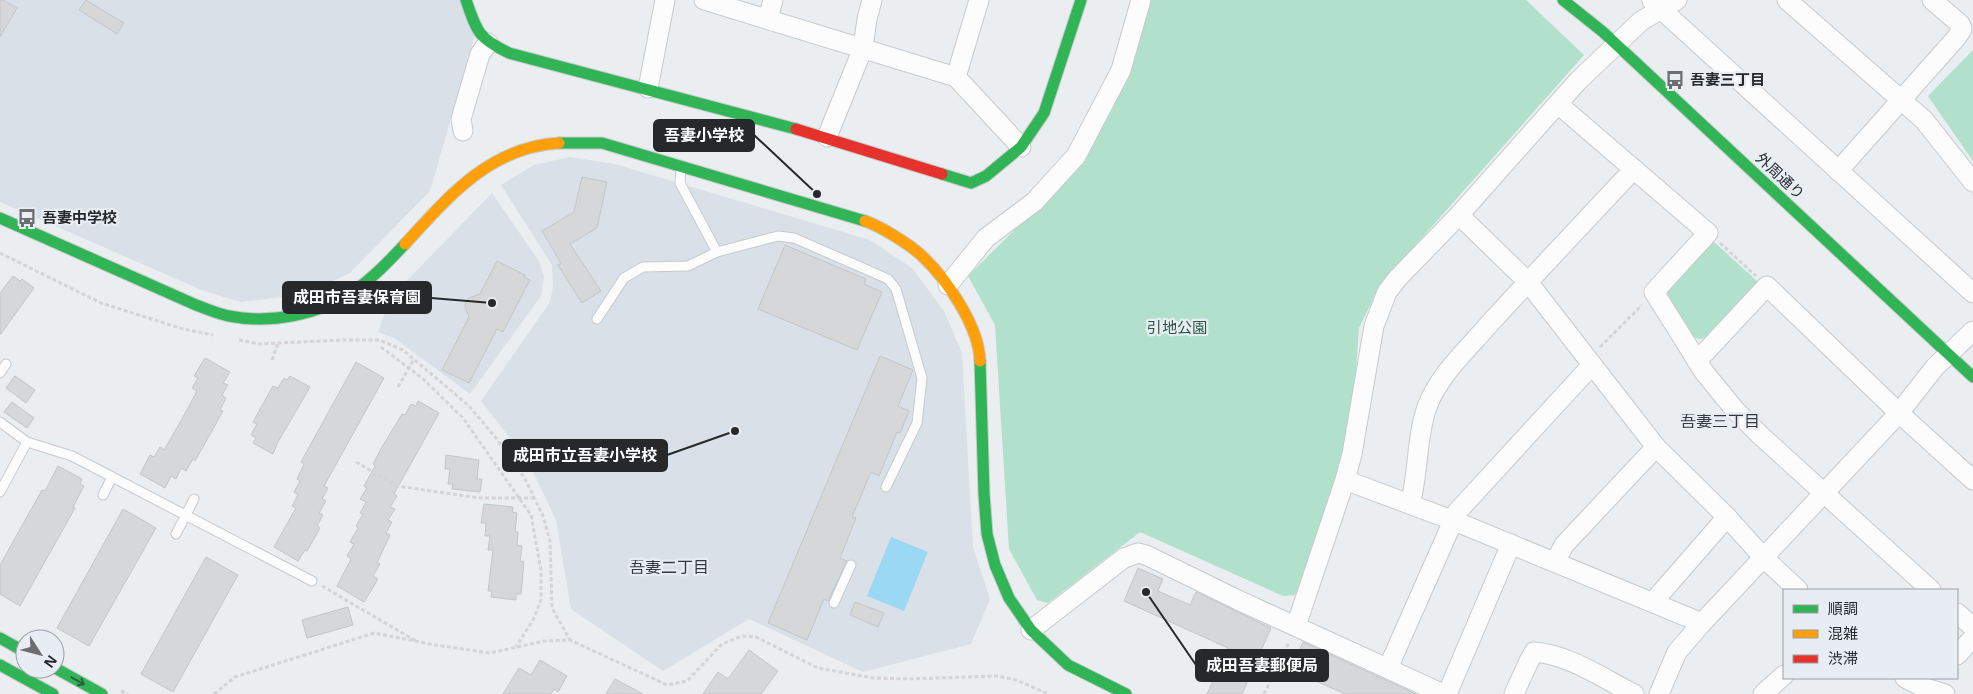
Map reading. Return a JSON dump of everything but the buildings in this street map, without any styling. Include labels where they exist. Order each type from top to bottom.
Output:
[{"type":"street","points":[[466,0],[478,35],[488,44],[509,53],[648,88],[827,137],[971,183],[986,176],[1021,147],[1044,113],[1081,0]]},
{"type":"street","points":[[648,88],[665,0]]},
{"type":"street","points":[[704,0],[956,77],[1021,147]]},
{"type":"street","points":[[768,19],[773,0]]},
{"type":"street","points":[[827,137],[863,48],[872,0]]},
{"type":"street","points":[[956,77],[979,0]]},
{"type":"street","points":[[948,285],[986,238],[1034,202],[1076,156],[1122,70],[1142,0]]},
{"type":"street","name":"外周通り","points":[[1563,0],[1603,32],[1973,377]]},
{"type":"street","points":[[1296,626],[1345,480],[1352,454],[1374,326],[1387,292],[1397,278],[1459,215],[1578,81],[1656,5],[1677,0]]},
{"type":"street","points":[[1787,0],[1924,120],[1973,182]]},
{"type":"street","points":[[1838,171],[1902,101],[1962,29],[1960,24],[1932,0]]},
{"type":"street","points":[[1656,5],[1973,293]]},
{"type":"street","points":[[463,130],[461,119],[477,63],[480,54],[488,44]]},
{"type":"street","points":[[1558,104],[1708,233],[1654,292],[1704,372],[1735,410],[1760,435],[1930,589]]},
{"type":"street","points":[[0,218],[196,305],[228,316],[266,319],[328,304],[352,292],[373,276],[448,198],[472,177],[505,155],[536,146],[566,142],[602,143],[874,224],[920,254],[948,285],[965,313],[980,350],[987,534],[995,565],[1008,598],[1031,630],[1068,665],[1126,694]]},
{"type":"street","points":[[1410,504],[1427,407],[1437,387],[1457,361],[1528,282],[1634,169]]},
{"type":"street","points":[[1459,215],[1528,282],[1656,447],[1727,517],[1763,558],[1797,589]]},
{"type":"street","points":[[1697,361],[1767,286],[1899,413],[1973,480]]},
{"type":"street","points":[[1659,694],[1677,652],[1702,623],[1899,413],[1935,368],[1973,331]]},
{"type":"street","points":[[1388,668],[1457,512],[1590,362]]},
{"type":"street","points":[[1555,562],[1564,545],[1656,447]]},
{"type":"street","points":[[1345,480],[1512,544],[1702,623]]},
{"type":"street","points":[[1653,602],[1727,517]]},
{"type":"street","points":[[1447,694],[1512,544]]},
{"type":"street","points":[[1031,630],[1124,558],[1138,553],[1146,555],[1238,600],[1443,694]]},
{"type":"street","points":[[1958,614],[1973,627]]},
{"type":"street","points":[[0,638],[15,646]]},
{"type":"street","points":[[1958,654],[1973,638]]},
{"type":"street","points":[[1514,694],[1534,652],[1562,657],[1634,694]]},
{"type":"street","points":[[0,665],[53,694]]},
{"type":"street","points":[[65,674],[102,694]]},
{"type":"street","points":[[1763,694],[1783,676]]},
{"type":"street","points":[[1907,679],[1945,694]]},
{"type":"lane","points":[[681,165],[680,183],[717,252]]},
{"type":"lane","points":[[597,319],[624,278],[643,267],[688,266],[717,252],[778,236],[794,238],[888,279],[896,289],[922,378],[917,423],[886,487]]},
{"type":"lane","points":[[0,373],[6,364]]},
{"type":"lane","points":[[0,422],[27,442],[72,456],[312,581]]},
{"type":"lane","points":[[0,492],[27,442]]},
{"type":"lane","points":[[102,494],[112,477]]},
{"type":"lane","points":[[176,534],[194,499]]},
{"type":"lane","points":[[834,603],[851,566]]},
{"type":"path","points":[[1708,233],[1767,286]]},
{"type":"path","points":[[0,253],[101,303],[183,329],[221,337]]},
{"type":"path","points":[[1590,362],[1654,292]]},
{"type":"path","points":[[230,339],[259,344],[379,340],[403,350],[414,358],[469,406],[496,438],[525,479],[543,516],[550,541],[552,608],[570,640]]},
{"type":"path","points":[[272,360],[278,343]]},
{"type":"path","points":[[380,347],[408,368],[463,418],[531,515],[541,570],[541,600],[533,620],[516,647]]},
{"type":"path","points":[[398,387],[414,358]]},
{"type":"path","points":[[356,462],[397,486],[480,498],[534,498]]},
{"type":"path","points":[[312,581],[418,642]]},
{"type":"path","points":[[1264,694],[1296,626]]},
{"type":"path","points":[[214,694],[235,676],[374,633],[490,653],[544,641],[570,640],[591,648],[616,662],[667,685],[687,681],[722,644],[742,636],[756,637],[818,668],[873,678],[908,679],[997,676],[1016,680],[1049,694]]},
{"type":"shaded area","points":[[0,0],[462,0],[475,35],[430,191],[350,273],[306,294],[241,302],[204,291],[0,202]]},
{"type":"shaded area","points":[[570,157],[615,164],[870,240],[912,268],[944,311],[962,353],[973,547],[990,599],[971,644],[863,672],[749,619],[663,671],[571,609],[556,520],[528,461],[481,401],[550,302],[553,287],[552,265],[501,185],[534,165]]},
{"type":"shaded area","points":[[492,193],[539,261],[544,277],[541,296],[470,394],[394,338],[378,332],[390,298]]},
{"type":"green space","name":"引地公園","points":[[1147,0],[1526,0],[1584,55],[1380,285],[1359,328],[1351,440],[1331,512],[1295,595],[1283,596],[1140,532],[1048,603],[1037,600],[1009,549],[995,325],[968,276],[1082,163],[1113,108]]},
{"type":"green space","points":[[1973,50],[1973,161],[1928,96]]},
{"type":"green space","points":[[1713,241],[1758,282],[1711,336],[1697,339],[1693,337],[1668,299],[1668,290]]},
{"type":"water","points":[[891,537],[928,552],[904,611],[867,596]]},
{"type":"traffic: fast","points":[[466,0],[480,33],[491,43],[509,53],[796,129]]},
{"type":"traffic: fast","points":[[942,174],[971,183],[986,176],[1021,147],[1044,113],[1081,0]]},
{"type":"traffic: fast","points":[[1563,0],[1603,32],[1973,377]]},
{"type":"traffic: fast","points":[[559,143],[602,143],[865,221]]},
{"type":"traffic: fast","points":[[0,218],[196,305],[221,314],[244,318],[261,319],[294,316],[326,306],[361,286],[381,269],[405,244]]},
{"type":"traffic: fast","points":[[980,361],[987,534],[995,565],[1009,598],[1031,630],[1068,665],[1126,694]]},
{"type":"traffic: fast","points":[[0,638],[15,646]]},
{"type":"traffic: fast","points":[[0,665],[53,694]]},
{"type":"traffic: fast","points":[[65,674],[102,694]]},
{"type":"traffic: slow","points":[[405,244],[455,192],[492,164],[512,154],[534,147],[559,143]]},
{"type":"traffic: slow","points":[[865,221],[886,231],[909,246],[921,255],[941,276],[960,304],[974,333],[980,361]]},
{"type":"traffic: jam","points":[[796,129],[942,174]]},
{"type":"place","name":"吾妻三丁目","points":[[1675,80]]},
{"type":"place","name":"吾妻小学校","points":[[817,194]]},
{"type":"place","name":"吾妻中学校","points":[[27,218]]},
{"type":"place","name":"成田市吾妻保育園","points":[[492,303]]},
{"type":"place","name":"成田市立吾妻小学校","points":[[735,431]]},
{"type":"place","name":"成田吾妻郵便局","points":[[1146,592]]},
{"type":"district","name":"吾妻三丁目","points":[[1720,421]]},
{"type":"district","name":"吾妻二丁目","points":[[669,567]]}]
